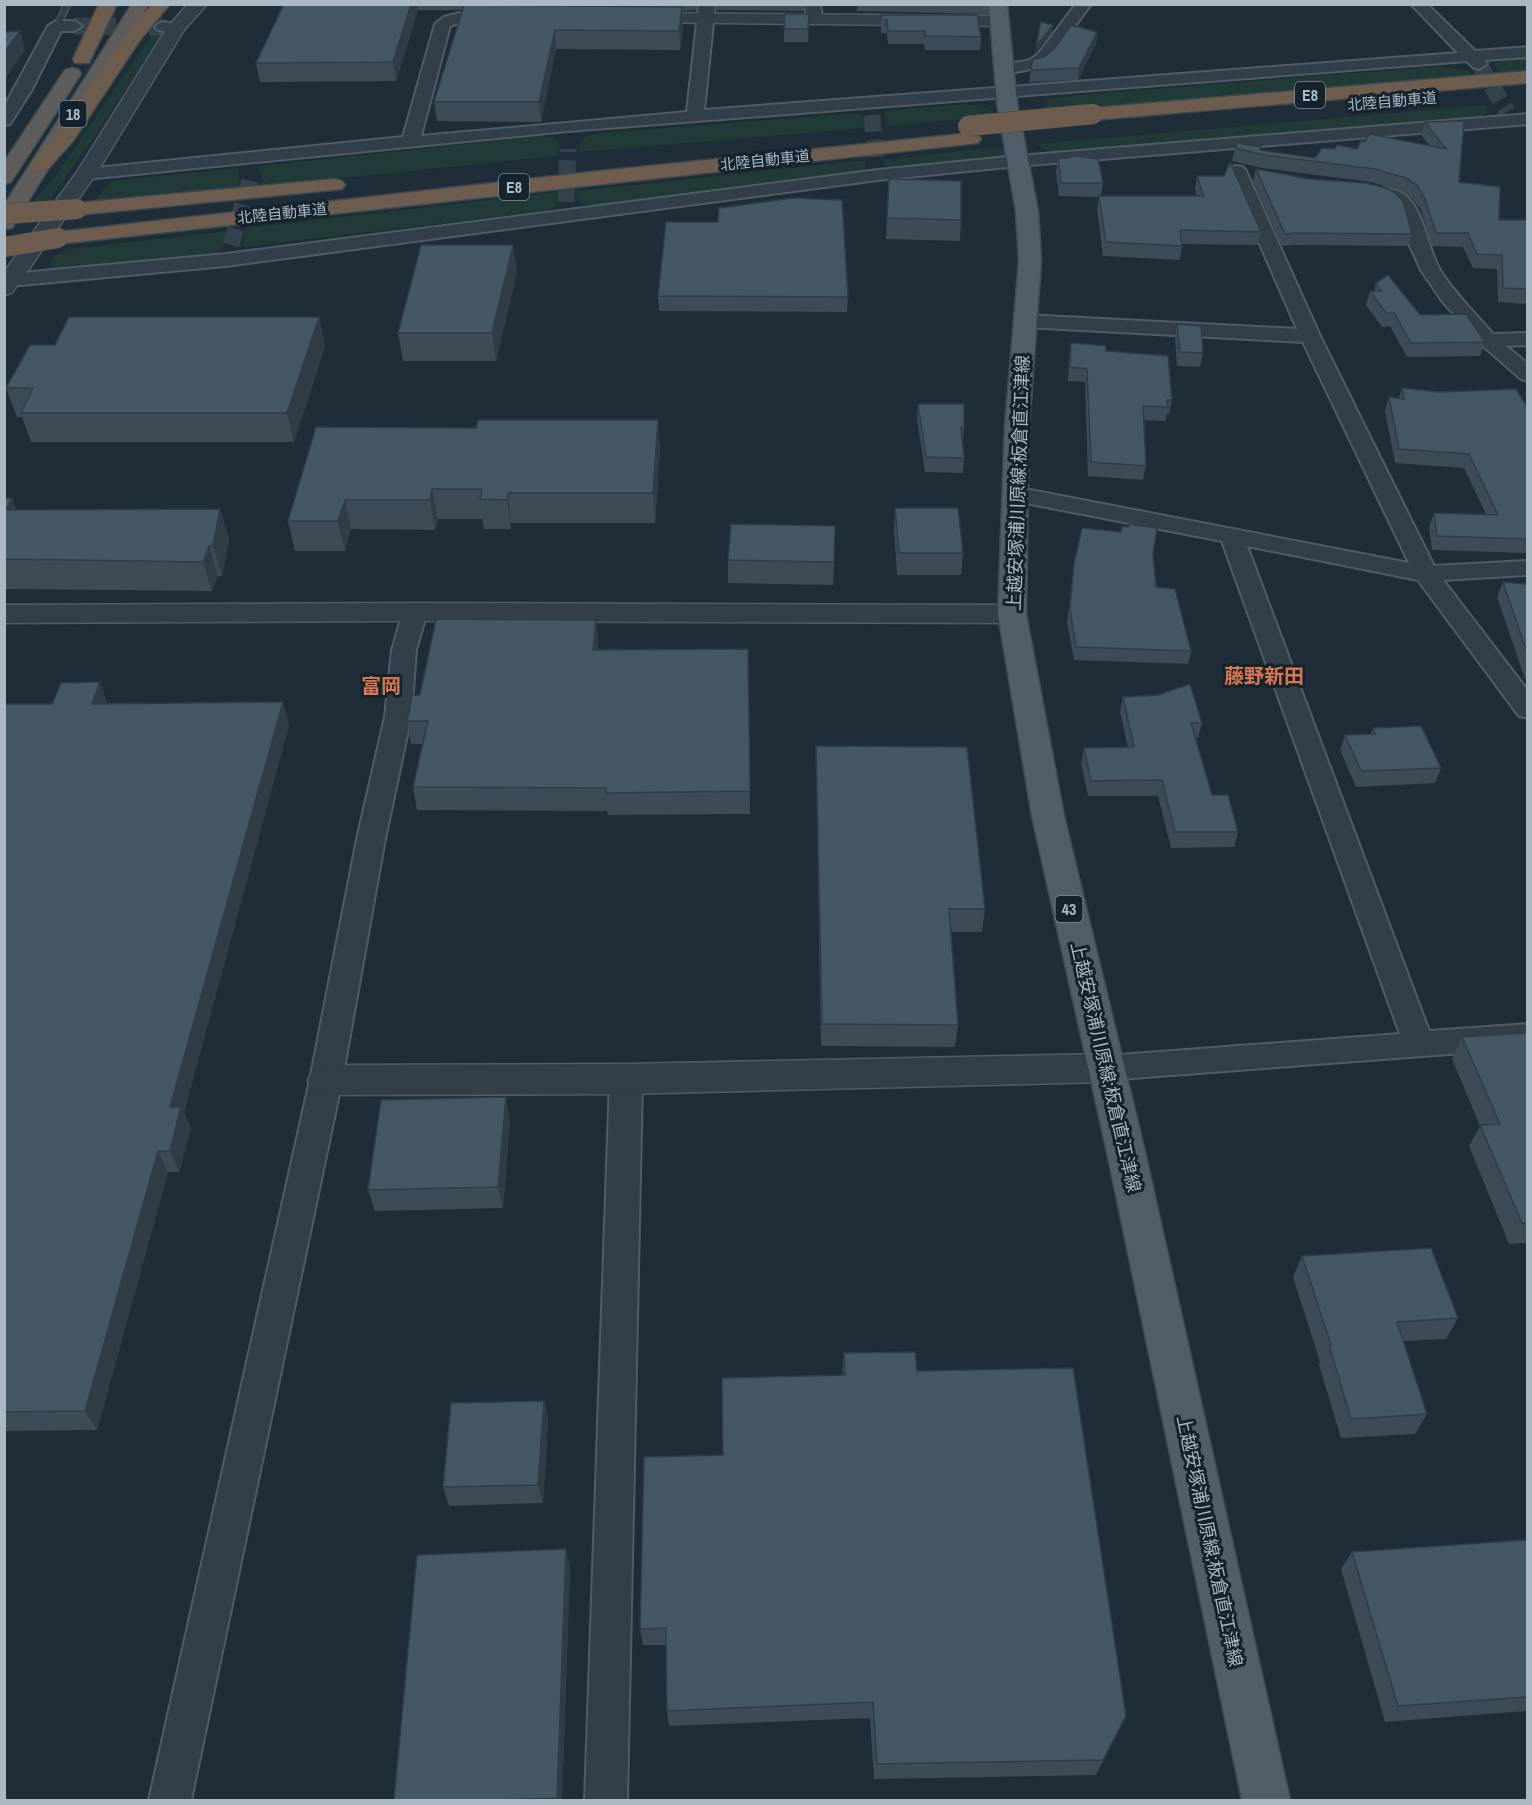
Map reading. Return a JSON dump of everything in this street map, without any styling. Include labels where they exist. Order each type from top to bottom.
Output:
[{"type":"highway","points":[[82,58],[108,4]]},
{"type":"highway","name":"18","points":[[4,178],[118,4]]},
{"type":"highway","name":"18","points":[[4,223],[141,4]]},
{"type":"highway","points":[[40,166],[66,137],[133,37],[162,4]]},
{"type":"highway","name":"北陸自動車道","points":[[4,230],[599,162],[969,132],[1527,77]]},
{"type":"highway","name":"北陸自動車道","points":[[1093,120],[1527,90]]},
{"type":"highway","name":"北陸自動車道","points":[[67,223],[600,177],[969,132]]},
{"type":"highway","points":[[450,174],[599,162]]},
{"type":"highway","points":[[4,246],[67,223],[357,183]]},
{"type":"highway","points":[[4,214],[67,223]]},
{"type":"main road","name":"上越安塚浦川原線;板倉直江津線","points":[[999,13],[1006,81],[1027,211],[1030,261],[1017,427],[1012,614],[1048,816],[1129,1163],[1266,1800]]},
{"type":"street","points":[[7,284],[86,174],[170,27],[199,4]]},
{"type":"street","points":[[1006,81],[1045,56],[1084,4]]},
{"type":"street","points":[[1418,4],[1475,60]]},
{"type":"street","points":[[695,117],[707,11]]},
{"type":"street","points":[[624,18],[707,11],[999,13]]},
{"type":"street","points":[[411,140],[443,24],[460,18],[483,18]]},
{"type":"street","points":[[4,120],[23,91],[56,26],[74,26]]},
{"type":"street","points":[[86,174],[249,159],[411,140],[568,132],[695,117],[871,109],[1006,81],[1475,60],[1527,52]]},
{"type":"street","points":[[7,284],[228,253],[877,170],[1156,149],[1516,117],[1527,135]]},
{"type":"street","points":[[1156,149],[1260,175]]},
{"type":"street","points":[[249,159],[250,180]]},
{"type":"street","points":[[1238,171],[1310,336],[1426,574],[1527,710]]},
{"type":"street","points":[[1353,189],[1397,197],[1408,208],[1419,246],[1431,270],[1449,297],[1488,340],[1527,375]]},
{"type":"street","points":[[1025,321],[1310,336]]},
{"type":"street","points":[[1488,340],[1527,339]]},
{"type":"street","points":[[1015,494],[1426,574],[1527,568]]},
{"type":"street","points":[[1231,535],[1419,1045]]},
{"type":"street","points":[[4,614],[415,612],[1012,614]]},
{"type":"street","points":[[170,1800],[326,1080],[371,839],[398,717],[404,650],[415,612]]},
{"type":"street","points":[[326,1080],[626,1079],[1106,1068],[1527,1036]]},
{"type":"street","points":[[606,1800],[626,1079]]},
{"type":"lane","points":[[56,26],[68,4]]},
{"type":"green space","points":[[155,30],[161,31],[162,34],[96,135],[45,206],[28,207],[54,178]]},
{"type":"green space","points":[[1527,59],[1527,71],[1501,73],[1494,64],[1504,60]]},
{"type":"green space","points":[[1441,66],[1470,71],[1471,76],[1044,111],[1048,99],[1088,94]]},
{"type":"green space","points":[[964,104],[983,107],[999,116],[887,126],[885,111]]},
{"type":"green space","points":[[1485,105],[1488,112],[1481,116],[1274,136],[1051,152],[1036,144]]},
{"type":"green space","points":[[859,114],[863,118],[865,128],[579,152],[583,139],[603,133]]},
{"type":"green space","points":[[541,136],[555,138],[559,144],[557,156],[258,187],[263,179],[258,166]]},
{"type":"green space","points":[[1002,148],[1006,156],[999,159],[896,169],[885,166],[884,160]]},
{"type":"green space","points":[[866,160],[865,168],[861,173],[594,206],[584,204],[576,198],[576,191]]},
{"type":"green space","points":[[238,168],[240,181],[238,190],[93,203],[110,182],[118,180]]},
{"type":"green space","points":[[557,192],[556,206],[546,211],[243,247],[245,228]]},
{"type":"green space","points":[[226,231],[222,247],[217,253],[49,271],[54,255],[72,249]]},
{"type":"building","points":[[284,4],[411,4],[393,62],[256,63]]},
{"type":"building","points":[[464,5],[682,7],[679,31],[555,30],[539,102],[434,102]]},
{"type":"building","points":[[785,14],[809,14],[808,29],[784,29]]},
{"type":"building","points":[[881,15],[977,15],[981,37],[925,36],[925,31],[888,31],[887,20],[882,20]]},
{"type":"building","points":[[1041,22],[1053,25],[1036,46]]},
{"type":"building","points":[[1071,25],[1097,32],[1079,68],[1031,70],[1033,59],[1044,57],[1054,49]]},
{"type":"building","points":[[20,31],[4,53],[4,32]]},
{"type":"building","points":[[1464,121],[1459,182],[1500,187],[1499,220],[1527,220],[1527,289],[1503,288],[1502,255],[1477,254],[1468,233],[1436,233],[1424,197],[1417,185],[1406,178],[1375,169],[1265,155],[1235,148],[1237,143],[1261,147],[1260,150],[1315,158],[1322,148],[1335,149],[1337,145],[1357,149],[1361,141],[1365,141],[1370,134],[1446,149],[1425,122]]},
{"type":"building","points":[[1077,156],[1098,159],[1103,183],[1061,183],[1058,159]]},
{"type":"building","points":[[1230,162],[1261,232],[1180,230],[1182,246],[1106,242],[1099,196],[1204,196],[1197,176],[1224,176]]},
{"type":"building","points":[[1256,169],[1310,179],[1366,183],[1386,188],[1403,201],[1412,234],[1285,234]]},
{"type":"building","points":[[889,179],[961,181],[961,220],[887,218]]},
{"type":"building","points":[[793,198],[842,200],[848,297],[658,296],[666,222],[718,222],[719,208]]},
{"type":"building","points":[[421,245],[513,245],[492,333],[398,333]]},
{"type":"building","points":[[1388,275],[1420,315],[1466,314],[1485,342],[1411,343],[1394,313],[1386,313],[1370,291],[1381,291],[1376,283]]},
{"type":"building","points":[[69,317],[319,317],[287,413],[21,413],[33,388],[6,388],[30,345],[55,345]]},
{"type":"building","points":[[1177,324],[1201,326],[1203,353],[1180,352]]},
{"type":"building","points":[[1071,343],[1106,346],[1106,351],[1168,356],[1172,400],[1167,400],[1168,407],[1143,406],[1146,466],[1091,462],[1087,369],[1070,367]]},
{"type":"building","points":[[1402,388],[1440,392],[1516,389],[1527,407],[1527,539],[1437,536],[1434,513],[1498,515],[1469,454],[1399,449],[1389,397],[1404,399]]},
{"type":"building","points":[[918,404],[964,404],[964,427],[961,427],[964,458],[926,457]]},
{"type":"building","points":[[478,420],[658,420],[653,493],[508,493],[507,500],[480,499],[482,489],[432,489],[430,500],[345,500],[338,521],[288,521],[316,427],[476,428]]},
{"type":"building","points":[[4,498],[12,498],[6,510],[220,509],[213,546],[209,546],[203,562],[4,559]]},
{"type":"building","points":[[895,508],[958,508],[963,553],[899,553]]},
{"type":"building","points":[[731,524],[835,526],[834,562],[728,560]]},
{"type":"building","points":[[1129,524],[1157,528],[1153,554],[1156,587],[1175,589],[1191,651],[1076,647],[1070,609],[1074,564],[1082,528],[1121,532],[1122,526],[1129,527]]},
{"type":"building","points":[[1503,582],[1527,584],[1527,653]]},
{"type":"building","points":[[436,619],[596,620],[593,650],[748,649],[750,791],[606,793],[606,788],[413,787],[428,721],[407,721],[412,695],[420,695]]},
{"type":"building","points":[[100,682],[92,704],[283,702],[170,1107],[181,1107],[170,1151],[158,1151],[85,1411],[4,1412],[4,704],[52,704],[61,683]]},
{"type":"building","points":[[1190,684],[1202,723],[1191,723],[1212,795],[1228,795],[1238,832],[1175,832],[1162,780],[1091,781],[1084,748],[1134,747],[1123,697],[1158,695]]},
{"type":"building","points":[[1421,726],[1441,768],[1361,771],[1345,735],[1375,734],[1373,728]]},
{"type":"building","points":[[816,746],[967,747],[985,909],[949,909],[958,1025],[822,1024]]},
{"type":"building","points":[[1527,1033],[1527,1223],[1522,1223],[1480,1125],[1500,1124],[1462,1037]]},
{"type":"building","points":[[506,1097],[498,1187],[368,1190],[381,1100]]},
{"type":"building","points":[[1431,1248],[1458,1318],[1397,1322],[1427,1414],[1351,1419],[1329,1345],[1331,1345],[1302,1256]]},
{"type":"building","points":[[915,1352],[917,1371],[1073,1368],[1126,1716],[1103,1760],[877,1764],[873,1702],[667,1711],[666,1628],[640,1629],[644,1457],[723,1455],[722,1378],[845,1375],[844,1353]]},
{"type":"building","points":[[544,1401],[538,1485],[443,1487],[451,1403]]},
{"type":"building","points":[[1527,1540],[1527,1697],[1398,1706],[1352,1552]]},
{"type":"building","points":[[566,1549],[557,1798],[394,1800],[417,1555]]},
{"type":"tunnel","points":[[74,26],[163,27]]},
{"type":"tunnel","points":[[1479,64],[1507,112]]},
{"type":"tunnel","points":[[872,115],[876,165]]},
{"type":"tunnel","points":[[566,202],[568,149]]},
{"type":"tunnel","points":[[231,245],[250,180]]},
{"type":"district","name":"藤野新田","points":[[1264,675]]},
{"type":"district","name":"富岡","points":[[381,685]]}]
